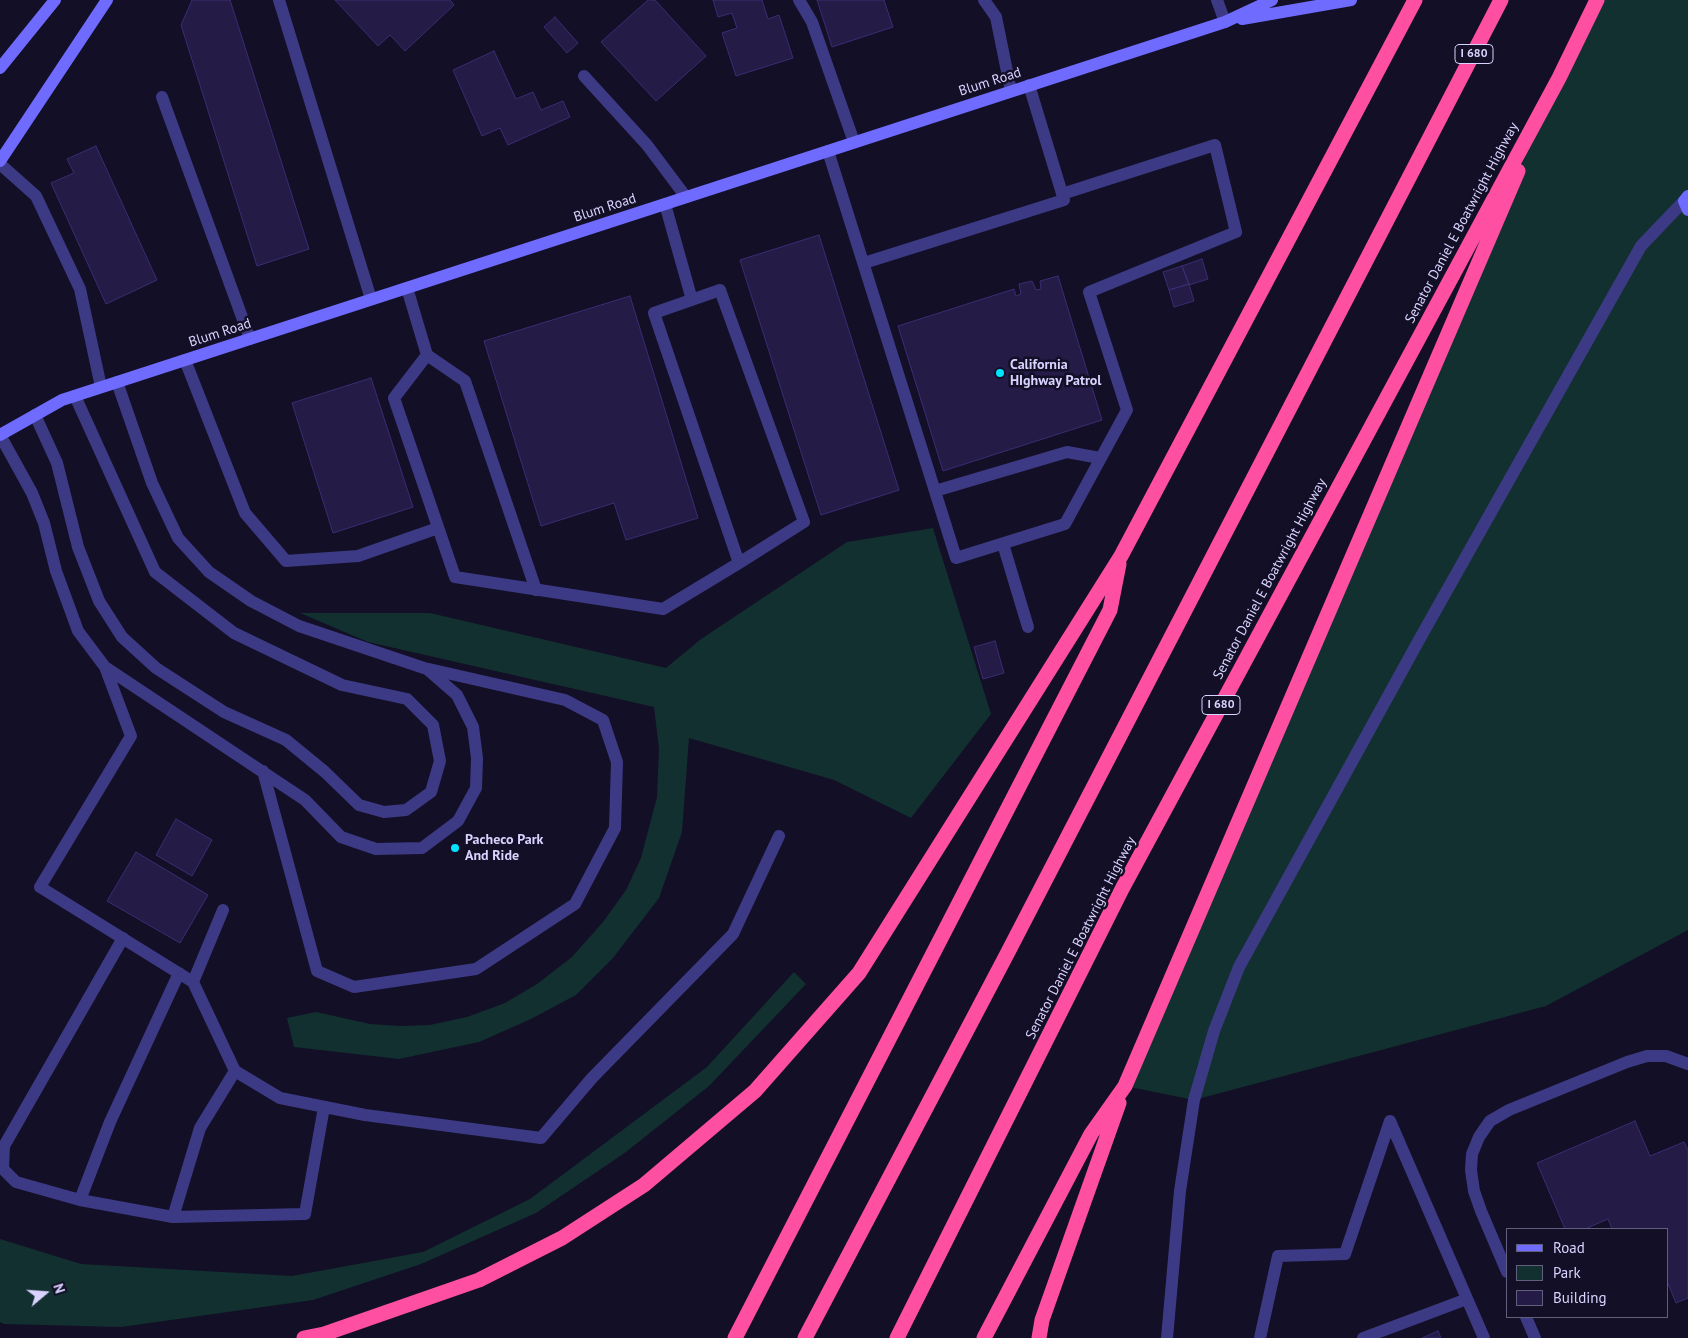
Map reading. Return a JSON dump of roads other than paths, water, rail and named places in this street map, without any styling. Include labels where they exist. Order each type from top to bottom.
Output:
[{"type":"highway","points":[[304,1338],[324,1334],[479,1280],[562,1238],[644,1184],[755,1091],[859,973],[1121,556],[1414,0]]},
{"type":"highway","name":"I 680","points":[[805,1338],[1447,108],[1501,0]]},
{"type":"highway","name":"Senator Daniel E Boatwright Highway","points":[[897,1338],[1122,889],[1558,78],[1597,0]]},
{"type":"highway","points":[[1039,1338],[1042,1320],[1125,1086],[1558,78]]},
{"type":"highway","points":[[735,1338],[1110,610],[1121,556]]},
{"type":"highway","points":[[984,1338],[1091,1134],[1125,1086]]},
{"type":"street","points":[[0,68],[55,0]]},
{"type":"street","points":[[101,387],[80,289],[36,196],[0,162],[107,0]]},
{"type":"street","points":[[279,0],[371,300]]},
{"type":"street","points":[[799,0],[812,22],[854,142]]},
{"type":"street","points":[[984,0],[996,17],[1011,91]]},
{"type":"street","points":[[1218,0],[1225,22]]},
{"type":"street","name":"Blum Road","points":[[0,435],[62,400],[1225,22],[1272,0]]},
{"type":"street","name":"Blum Road","points":[[1225,22],[1351,0]]},
{"type":"street","points":[[584,76],[647,145],[686,197]]},
{"type":"street","points":[[864,263],[1064,200],[1029,85]]},
{"type":"street","points":[[162,97],[250,339]]},
{"type":"street","points":[[828,151],[956,558],[1065,524],[1127,410],[1089,292],[1236,232],[1215,145],[1062,194]]},
{"type":"street","points":[[1167,1338],[1180,1191],[1194,1100],[1214,1031],[1239,966],[1410,656],[1641,246],[1687,202]]},
{"type":"street","points":[[664,204],[692,300]]},
{"type":"street","points":[[407,288],[427,355],[465,381],[536,590]]},
{"type":"street","points":[[427,355],[394,398],[456,577],[663,609],[739,563],[804,522],[720,290],[654,313],[739,563]]},
{"type":"street","points":[[185,360],[245,513],[286,561],[358,556],[438,528]]},
{"type":"street","points":[[117,382],[152,483],[178,538],[209,572],[251,601],[299,626],[427,669],[565,700],[603,720],[617,762],[615,828],[575,904],[476,969],[354,987],[317,971],[263,771]]},
{"type":"street","points":[[35,415],[57,463],[78,547],[99,601],[122,638],[156,668],[224,712],[286,740],[326,772],[358,805],[384,812],[406,810],[431,792],[440,761],[433,725],[407,699],[342,685],[234,633],[155,572],[75,396]]},
{"type":"street","points":[[0,435],[32,493],[44,522],[56,571],[78,631],[105,667],[131,736],[40,886],[193,982],[235,1071],[280,1098],[365,1116],[541,1138],[592,1078],[733,934],[779,836]]},
{"type":"street","points":[[935,491],[1067,452],[1100,458]]},
{"type":"street","points":[[1003,544],[1028,627]]},
{"type":"street","points":[[105,667],[305,800],[340,837],[376,849],[422,848],[458,821],[476,788],[478,758],[473,727],[457,695],[427,669]]},
{"type":"street","points":[[193,982],[224,910]]},
{"type":"street","points":[[123,938],[4,1146],[3,1169],[16,1182],[80,1200],[173,1217],[305,1214],[324,1107]]},
{"type":"street","points":[[80,1200],[110,1122],[179,973]]},
{"type":"street","points":[[1506,1270],[1478,1204],[1471,1170],[1472,1154],[1479,1137],[1490,1121],[1509,1110],[1627,1062],[1647,1056],[1666,1056],[1688,1064]]},
{"type":"street","points":[[173,1217],[200,1128],[235,1071]]},
{"type":"street","points":[[1260,1338],[1278,1256],[1345,1254],[1390,1121],[1484,1338]]},
{"type":"street","points":[[1363,1338],[1467,1299]]},
{"type":"street","points":[[1526,1318],[1535,1338]]},
{"type":"place","name":"California HIghway Patrol","points":[[1000,373]]},
{"type":"place","name":"Pacheco Park And Ride","points":[[455,848]]}]
